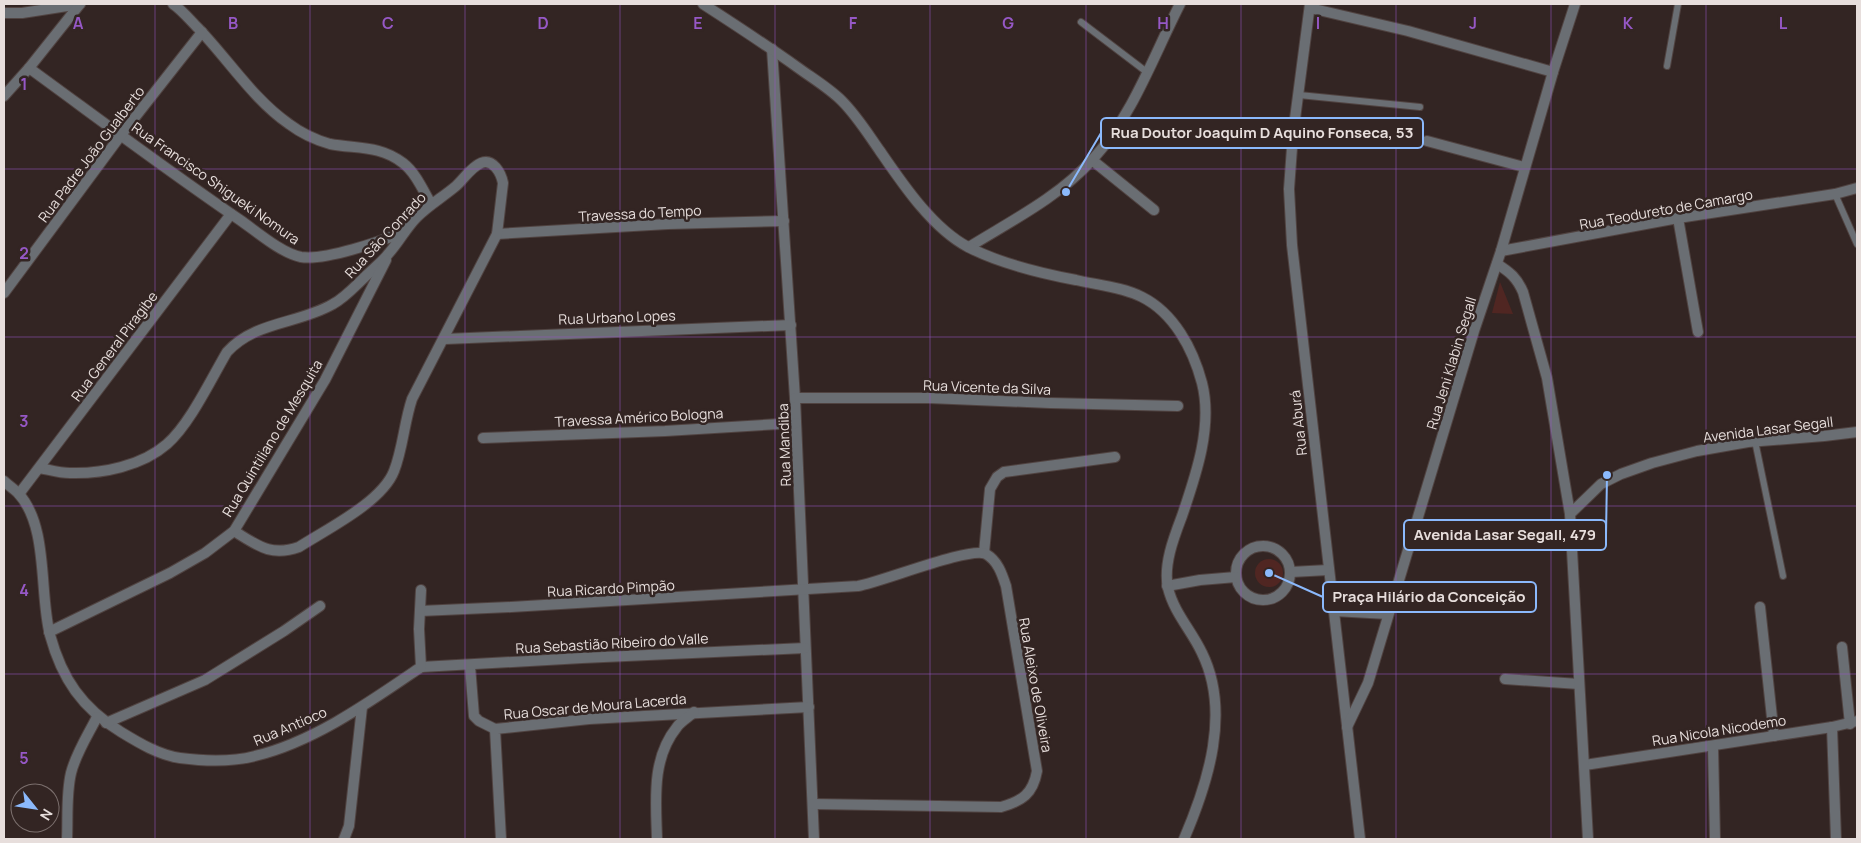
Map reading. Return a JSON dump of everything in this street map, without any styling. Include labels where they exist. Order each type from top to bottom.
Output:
[{"type":"street","points":[[4,13],[30,12],[80,4]]},
{"type":"street","points":[[4,96],[80,4]]},
{"type":"street","points":[[173,4],[202,32],[269,108],[290,125],[312,138],[331,144],[368,147],[390,155],[410,170],[431,204]]},
{"type":"street","points":[[703,4],[772,49],[842,100],[912,195],[939,225],[969,247],[1022,268],[1117,288],[1141,297],[1157,307],[1180,332],[1202,382],[1206,408],[1203,437],[1192,487],[1177,530],[1168,564],[1167,586],[1175,608],[1201,650],[1208,667],[1214,690],[1215,724],[1211,756],[1195,812],[1184,839]]},
{"type":"street","points":[[969,247],[1050,196],[1092,160],[1118,128],[1148,73],[1180,4]]},
{"type":"street","name":"Rua Jeni Klabin Segall","points":[[1347,728],[1368,684],[1575,4]]},
{"type":"street","points":[[1310,6],[1408,31],[1553,72]]},
{"type":"street","name":"Rua Aburá","points":[[1310,6],[1299,95],[1292,134],[1290,189],[1292,245],[1360,839]]},
{"type":"street","name":"Rua Padre João Gualberto","points":[[4,293],[121,135],[202,32]]},
{"type":"street","name":"Rua Mandiba","points":[[772,49],[796,398],[814,839]]},
{"type":"street","name":"Rua Francisco Shigueki Nomura","points":[[29,68],[286,252],[301,257],[318,257],[368,245],[404,232]]},
{"type":"street","points":[[1427,141],[1524,167]]},
{"type":"street","points":[[1092,160],[1154,210]]},
{"type":"street","name":"Rua Quintiliano de Mesquita","points":[[390,253],[325,380],[234,530],[267,550],[279,552],[299,547],[378,495],[386,487],[398,459],[405,420],[412,400],[445,339],[497,234],[503,183],[501,175],[494,166],[487,162],[481,163]]},
{"type":"street","name":"Rua São Conrado","points":[[40,468],[69,473],[94,472],[128,465],[149,457],[167,444],[183,426],[227,352],[235,344],[257,331],[334,304],[355,287],[390,253],[404,232],[431,204],[455,187],[481,163]]},
{"type":"street","name":"Rua Teodureto de Camargo","points":[[1501,251],[1678,218],[1835,194],[1857,188]]},
{"type":"street","name":"Rua General Piragibe","points":[[19,494],[231,214]]},
{"type":"street","points":[[1678,218],[1698,332]]},
{"type":"street","name":"Travessa do Tempo","points":[[497,234],[668,224],[784,220]]},
{"type":"street","points":[[1497,264],[1511,272],[1518,280],[1523,292],[1547,378],[1570,514],[1588,839]]},
{"type":"street","name":"Rua Urbano Lopes","points":[[445,339],[791,325]]},
{"type":"street","name":"Rua Vicente da Silva","points":[[796,398],[929,398],[1178,406]]},
{"type":"street","name":"Travessa Américo Bologna","points":[[483,438],[665,431],[796,423]]},
{"type":"street","name":"Avenida Lasar Segall","points":[[1570,514],[1601,484],[1621,474],[1652,463],[1697,451],[1755,441],[1857,432]]},
{"type":"street","points":[[804,591],[871,584],[950,558],[972,553],[984,553],[990,489],[997,477],[1004,472],[1115,457]]},
{"type":"street","name":"Rua Antioco","points":[[4,481],[19,494],[28,509],[40,549],[49,632],[57,658],[69,681],[82,701],[102,720],[155,750],[179,758],[215,760],[254,756],[281,748],[362,707],[421,667]]},
{"type":"street","points":[[49,632],[170,573],[205,553],[234,530]]},
{"type":"street","points":[[1265,546],[1280,551],[1286,557],[1291,572],[1286,588],[1274,599],[1266,601],[1250,597],[1243,592],[1236,577],[1238,561],[1243,554],[1249,549],[1265,546]]},
{"type":"street","name":"Rua Aleixo de Oliveira","points":[[813,804],[1001,807],[1017,803],[1029,793],[1035,782],[1037,771],[1006,586],[996,563],[984,553]]},
{"type":"street","points":[[1291,572],[1328,570]]},
{"type":"street","points":[[1167,586],[1200,580],[1236,577]]},
{"type":"street","points":[[421,590],[421,667]]},
{"type":"street","name":"Rua Ricardo Pimpão","points":[[420,611],[804,591]]},
{"type":"street","points":[[67,839],[71,774],[76,758],[102,720],[205,680],[284,632],[320,606]]},
{"type":"street","points":[[1760,607],[1774,736]]},
{"type":"street","points":[[1334,611],[1388,614]]},
{"type":"street","points":[[1842,647],[1854,723]]},
{"type":"street","name":"Rua Sebastião Ribeiro do Valle","points":[[421,667],[805,648]]},
{"type":"street","points":[[470,666],[474,716],[479,721],[495,729]]},
{"type":"street","points":[[1505,679],[1579,684]]},
{"type":"street","points":[[344,839],[348,826],[362,707]]},
{"type":"street","name":"Rua Oscar de Moura Lacerda","points":[[501,839],[495,729],[588,719],[809,707]]},
{"type":"street","points":[[657,839],[656,775],[661,756],[677,726],[694,712]]},
{"type":"street","name":"Rua Nicola Nicodemo","points":[[1585,765],[1854,723]]},
{"type":"street","points":[[1832,727],[1836,839]]},
{"type":"street","points":[[1713,746],[1715,839]]},
{"type":"lane","points":[[1667,66],[1678,4]]},
{"type":"lane","points":[[1081,22],[1148,73]]},
{"type":"lane","points":[[1299,95],[1420,107]]},
{"type":"lane","points":[[1835,194],[1857,244]]},
{"type":"lane","points":[[1755,441],[1783,576]]},
{"type":"shaded area","points":[[1500,282],[1513,314],[1492,313]]},
{"type":"shaded area","points":[[1269,559],[1279,563],[1283,573],[1279,583],[1269,587],[1259,583],[1255,573],[1259,563]]},
{"type":"place","name":"Rua Doutor Joaquim D Aquino Fonseca, 53","points":[[1066,192]]},
{"type":"place","name":"Avenida Lasar Segall, 479","points":[[1607,475]]},
{"type":"place","name":"Praça Hilário da Conceição","points":[[1269,573]]}]
